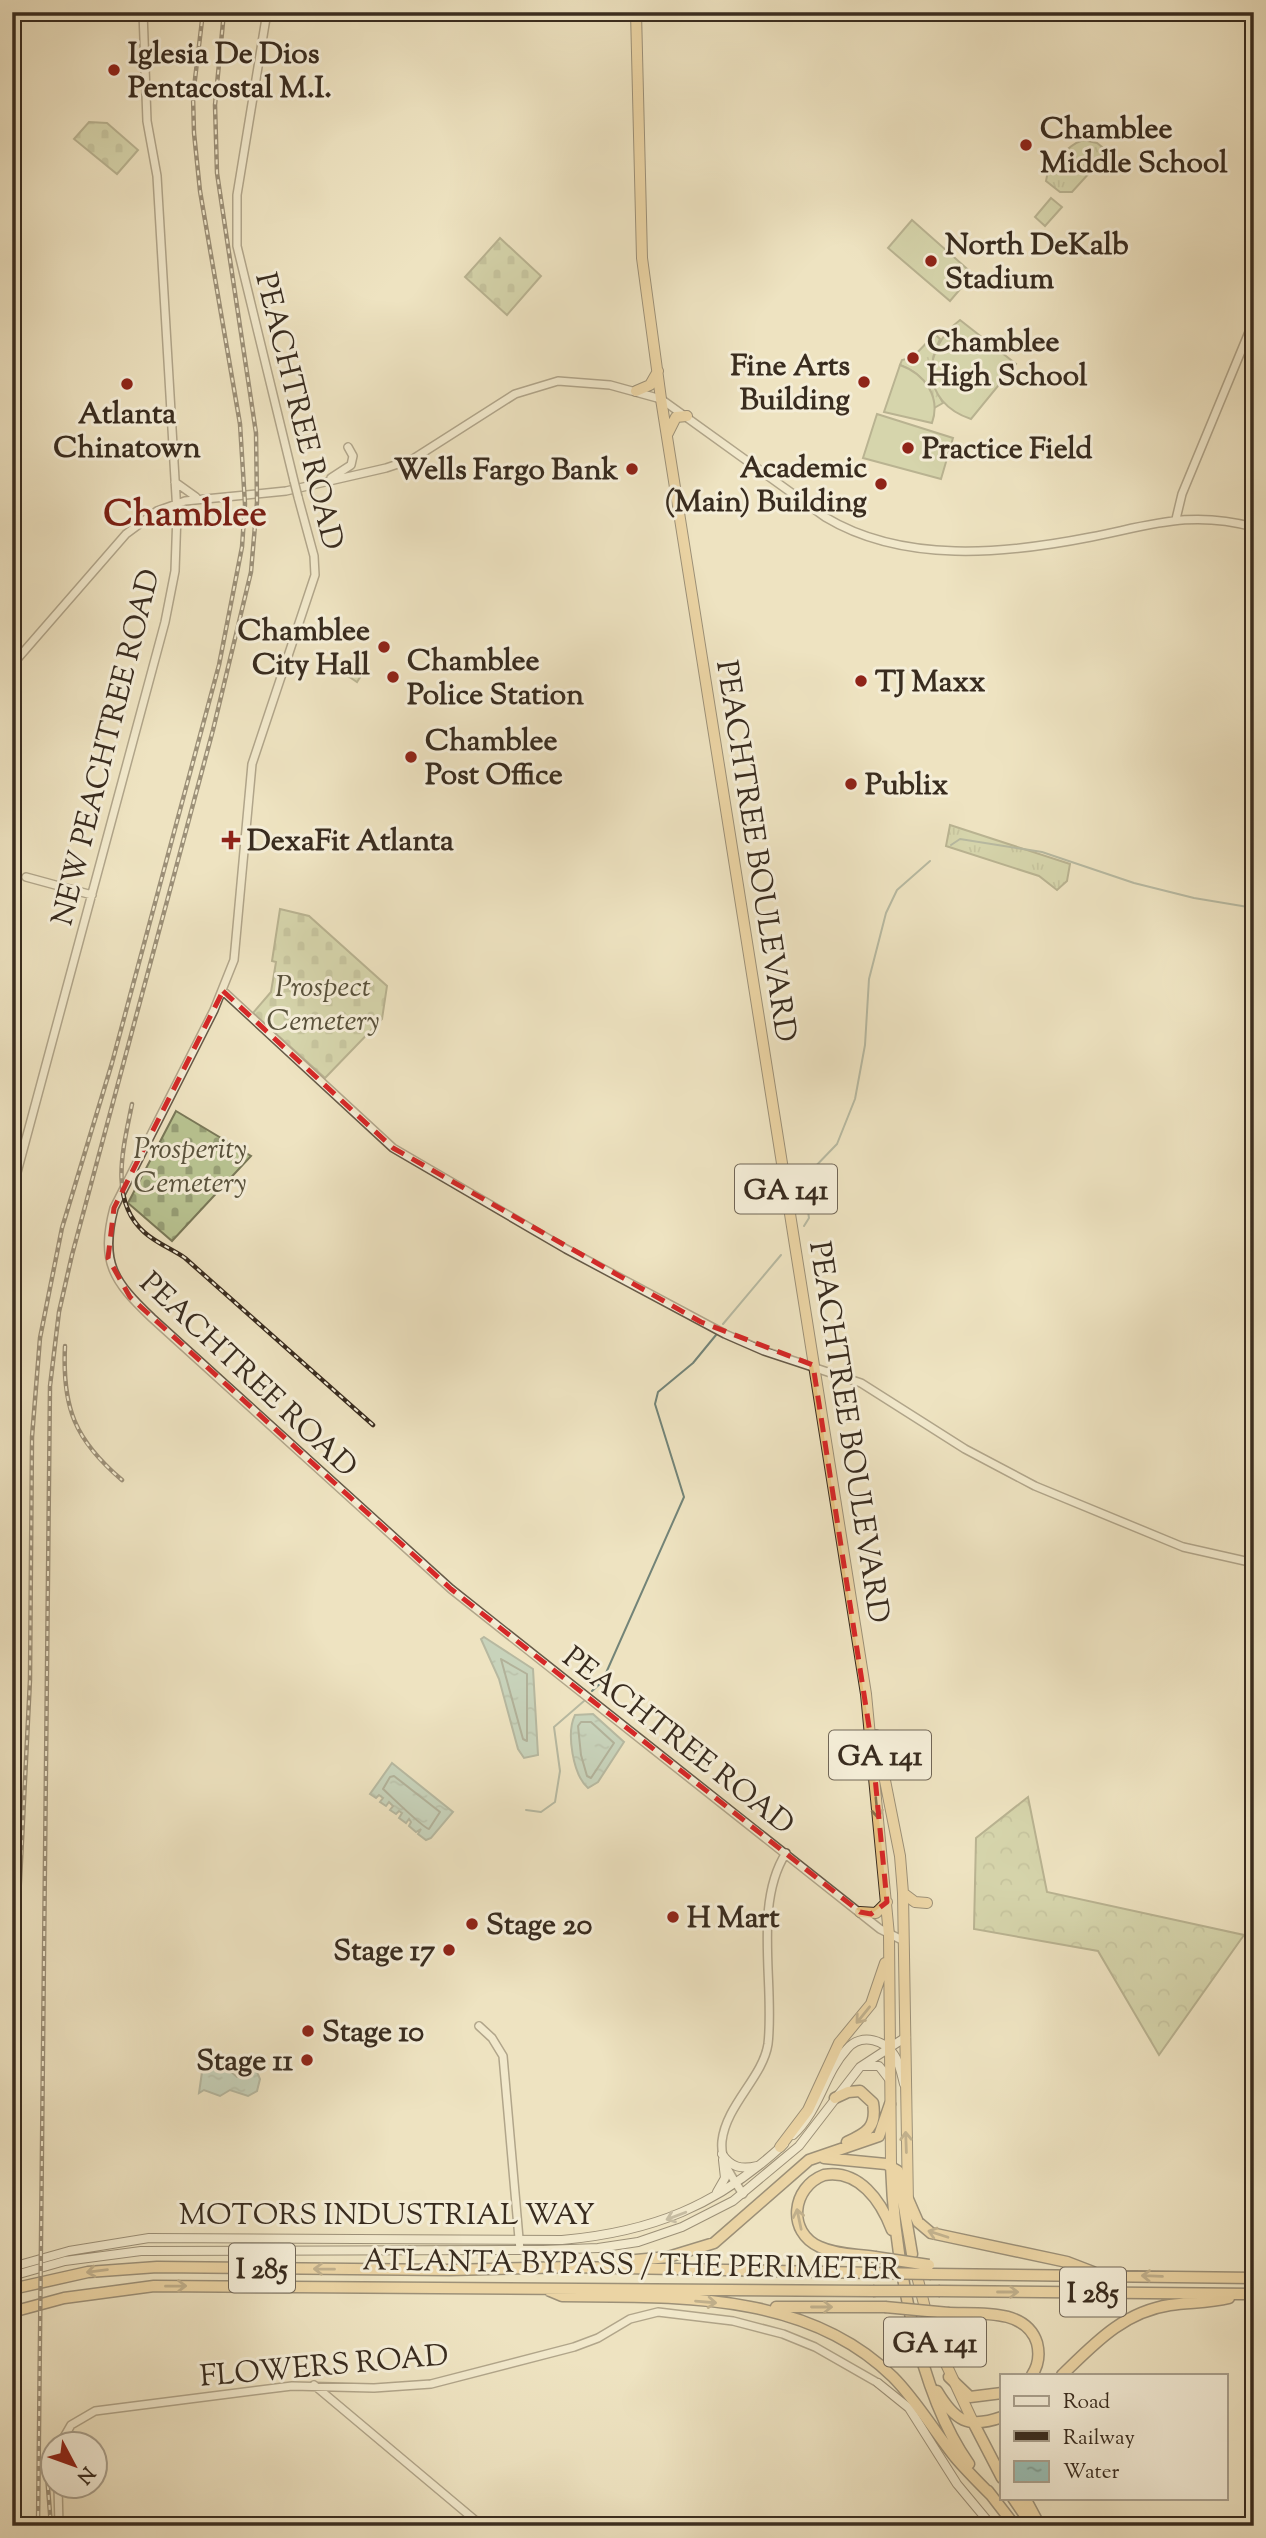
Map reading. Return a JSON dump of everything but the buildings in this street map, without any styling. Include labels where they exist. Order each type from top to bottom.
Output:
[{"type":"highway","name":"PEACHTREE BOULEVARD","points":[[636,12],[642,258],[661,399],[866,1694],[895,1830],[903,1893],[904,1941]]},
{"type":"highway","points":[[636,391],[650,384],[658,371]]},
{"type":"highway","points":[[668,437],[668,429],[676,417],[687,416]]},
{"type":"highway","name":"PEACHTREE BOULEVARD","points":[[866,1694],[887,1902],[888,1952]]},
{"type":"highway","points":[[903,1893],[915,1902],[927,1903]]},
{"type":"highway","points":[[860,1912],[876,1913],[887,1902]]},
{"type":"highway","name":"GA 141","points":[[904,1941],[904,2084],[912,2254],[928,2323],[949,2378],[1000,2474]]},
{"type":"highway","points":[[780,2147],[808,2109],[839,2043],[871,2004],[888,1952]]},
{"type":"highway","name":"GA 141","points":[[888,1952],[891,2165],[898,2245],[928,2373],[953,2438],[1014,2526]]},
{"type":"highway","points":[[572,2267],[668,2257],[695,2251],[726,2235],[801,2165],[865,2134],[874,2123],[873,2103],[867,2094],[854,2091],[835,2098]]},
{"type":"highway","points":[[820,2154],[879,2136],[890,2104]]},
{"type":"highway","points":[[788,2178],[823,2158],[891,2165],[901,2177],[906,2232],[912,2254]]},
{"type":"highway","points":[[898,2245],[883,2210],[860,2183],[844,2175],[830,2174],[807,2186],[798,2200],[797,2211],[806,2236],[818,2246],[930,2270]]},
{"type":"highway","points":[[908,2199],[920,2226],[931,2233],[1067,2262],[1099,2274]]},
{"type":"highway","name":"ATLANTA BYPASS / THE PERIMETER","points":[[12,2289],[88,2272],[158,2267],[449,2270],[572,2267],[874,2273],[930,2270]]},
{"type":"highway","name":"I 285","points":[[930,2270],[969,2274],[1254,2278]]},
{"type":"highway","name":"ATLANTA BYPASS / THE PERIMETER","points":[[12,2312],[64,2298],[155,2286],[1250,2294]]},
{"type":"highway","points":[[541,2288],[562,2296],[653,2297],[759,2307],[885,2308],[1006,2316],[1024,2325],[1032,2334],[1038,2351],[1038,2363],[1032,2374]]},
{"type":"highway","points":[[1063,2374],[1101,2337],[1134,2316],[1169,2305],[1206,2303],[1250,2294]]},
{"type":"highway","points":[[759,2307],[832,2331],[867,2354],[895,2379],[957,2459],[991,2495]]},
{"type":"highway","points":[[928,2373],[952,2412],[974,2424],[1000,2418]]},
{"type":"highway","points":[[949,2378],[970,2397],[1000,2393]]},
{"type":"highway","points":[[1014,2500],[1032,2526]]},
{"type":"highway","points":[[1026,2500],[1040,2526]]},
{"type":"main road","name":"MOTORS INDUSTRIAL WAY","points":[[12,2276],[65,2261],[141,2251],[520,2250],[598,2248],[638,2242],[702,2218],[743,2194],[800,2146],[860,2067],[890,2050],[906,2037]]},
{"type":"main road","name":"MOTORS INDUSTRIAL WAY","points":[[12,2267],[91,2247],[149,2238],[520,2240],[615,2234],[662,2221],[736,2184],[810,2118],[847,2048],[858,2041],[872,2039],[890,2050]]},
{"type":"main road","points":[[890,2050],[897,2059],[904,2084]]},
{"type":"main road","points":[[860,2067],[880,2067],[889,2079]]},
{"type":"main road","points":[[722,2157],[739,2168],[760,2165]]},
{"type":"main road","points":[[710,2199],[723,2186],[725,2178],[722,2157]]},
{"type":"main road","name":"FLOWERS ROAD","points":[[878,2383],[909,2408],[957,2484],[992,2526]]},
{"type":"street","name":"NEW PEACHTREE ROAD","points":[[12,1191],[165,622],[175,572],[176,503],[157,176],[147,121],[142,12]]},
{"type":"street","name":"PEACHTREE ROAD","points":[[267,12],[237,195],[237,246],[314,556],[315,575],[253,764],[236,947],[223,991],[114,1208],[107,1244],[111,1269],[118,1282],[152,1318],[431,1572],[889,1935],[904,1941]]},
{"type":"street","points":[[148,190],[157,176]]},
{"type":"street","points":[[1175,519],[1182,494],[1254,320]]},
{"type":"street","points":[[12,665],[126,534],[157,511],[176,503],[200,498],[286,491],[379,470],[412,459],[515,394],[558,381],[578,381],[636,391],[661,399],[823,516],[850,532],[873,540],[924,549],[962,550],[1045,546],[1175,519],[1211,517],[1254,527]]},
{"type":"street","points":[[321,483],[349,468],[353,456],[348,447]]},
{"type":"street","points":[[175,482],[190,495],[200,498]]},
{"type":"street","points":[[157,511],[177,525]]},
{"type":"street","points":[[26,877],[92,895]]},
{"type":"street","points":[[223,991],[393,1148],[566,1249],[701,1322],[764,1351],[813,1365],[882,1393],[990,1464],[1078,1505],[1183,1547],[1254,1563]]},
{"type":"street","points":[[743,2194],[722,2157],[725,2127],[767,2047],[769,1905],[777,1867],[786,1853]]},
{"type":"street","points":[[479,2026],[492,2038],[503,2056],[520,2250]]},
{"type":"street","name":"FLOWERS ROAD","points":[[68,2430],[71,2425],[95,2411],[313,2385],[384,2388],[431,2384],[574,2347],[598,2338],[629,2319],[658,2312],[733,2321],[783,2334],[815,2347],[878,2383]]},
{"type":"street","points":[[313,2385],[482,2526]]},
{"type":"street","points":[[334,2403],[340,2386]]},
{"type":"street","points":[[59,2500],[60,2526]]},
{"type":"highlighted area","points":[[223,991],[393,1148],[701,1322],[813,1365],[872,1746],[887,1902],[871,1914],[860,1912],[451,1589],[130,1297],[108,1258],[114,1208]]},
{"type":"green space","points":[[89,122],[107,123],[138,150],[117,174],[74,139]]},
{"type":"green space","points":[[1083,140],[1102,147],[1102,159],[1072,192],[1060,192],[1046,181],[1047,175],[1060,156]]},
{"type":"green space","points":[[1051,198],[1062,207],[1045,226],[1035,217]]},
{"type":"green space","name":"North DeKalb Stadium","points":[[912,220],[973,274],[950,301],[888,248]]},
{"type":"green space","points":[[500,238],[541,276],[507,315],[465,277]]},
{"type":"green space","points":[[960,320],[1016,364],[971,419],[954,411],[942,401],[932,374],[938,346],[947,332]]},
{"type":"green space","points":[[935,334],[940,339],[932,372],[943,403],[934,408],[931,393],[924,381],[900,365],[902,360],[913,357]]},
{"type":"green space","points":[[900,365],[917,374],[929,388],[934,404],[932,423],[884,412]]},
{"type":"green space","name":"Practice Field","points":[[877,414],[953,438],[941,479],[863,458]]},
{"type":"green space","points":[[359,650],[369,663],[357,682],[348,676]]},
{"type":"green space","points":[[950,825],[1070,864],[1067,881],[1057,890],[1039,876],[946,846]]},
{"type":"green space","name":"Prospect Cemetery","points":[[280,909],[309,916],[387,986],[382,1019],[325,1078],[253,1013],[271,992],[276,962],[272,961]]},
{"type":"green space","name":"Prosperity Cemetery","points":[[176,1111],[251,1156],[172,1241],[128,1203]]},
{"type":"green space","points":[[1028,1797],[1047,1892],[1244,1935],[1159,2055],[1098,1951],[974,1929],[976,1838]]},
{"type":"water","points":[[484,1637],[533,1669],[538,1755],[524,1758],[518,1749],[499,1679],[481,1639]]},
{"type":"water","points":[[593,1714],[624,1742],[598,1782],[588,1788],[578,1774],[572,1753],[571,1732],[575,1715]]},
{"type":"water","points":[[392,1763],[453,1812],[431,1838],[426,1840],[418,1834],[421,1829],[416,1832],[409,1826],[409,1819],[406,1823],[399,1818],[402,1813],[399,1811],[396,1814],[390,1810],[393,1806],[389,1802],[386,1806],[380,1802],[383,1798],[379,1795],[376,1798],[370,1794]]},
{"type":"water","points":[[216,2059],[237,2077],[245,2076],[252,2066],[255,2067],[260,2079],[257,2091],[248,2096],[230,2090],[220,2096],[204,2090],[199,2093],[202,2072],[211,2060]]},
{"type":"waterway","points":[[951,845],[960,839],[1042,852],[1134,883],[1194,898],[1254,908]]},
{"type":"waterway","points":[[804,1226],[809,1218],[804,1185],[810,1172],[837,1144],[855,1099],[865,1045],[869,979],[886,913],[897,890],[930,861]]},
{"type":"waterway","points":[[723,1324],[781,1255]]},
{"type":"waterway","points":[[592,1691],[602,1682],[684,1497],[655,1404],[658,1392],[693,1363],[716,1335]]},
{"type":"waterway","points":[[526,1810],[541,1812],[555,1802],[560,1771],[554,1727],[584,1701]]},
{"type":"railway","points":[[15,2145],[15,1981],[30,1680],[32,1437],[40,1338],[62,1228],[112,1063],[219,665],[242,547],[245,504],[240,424],[200,191],[194,133],[193,96],[203,12]]},
{"type":"railway","points":[[38,2526],[50,1386],[59,1312],[72,1255],[213,730],[251,572],[257,502],[256,433],[217,173],[215,105],[224,12]]},
{"type":"railway","points":[[132,1104],[125,1137],[122,1188],[133,1219],[149,1236],[185,1258],[373,1425]]},
{"type":"railway","points":[[65,1346],[66,1387],[75,1421],[93,1451],[122,1480]]},
{"type":"railway","points":[[49,2500],[51,2526]]},
{"type":"place","name":"Iglesia De Dios Pentacostal M.I.","points":[[114,70]]},
{"type":"place","name":"Chamblee Middle School","points":[[1026,145]]},
{"type":"place","name":"North DeKalb Stadium","points":[[931,261]]},
{"type":"place","name":"Chamblee High School","points":[[913,358]]},
{"type":"place","name":"Fine Arts Building","points":[[864,382]]},
{"type":"place","name":"Atlanta Chinatown","points":[[127,384]]},
{"type":"place","name":"Practice Field","points":[[908,448]]},
{"type":"place","name":"Wells Fargo Bank","points":[[632,469]]},
{"type":"place","name":"Academic (Main) Building","points":[[881,484]]},
{"type":"place","name":"Chamblee City Hall","points":[[384,647]]},
{"type":"place","name":"Chamblee Police Station","points":[[393,677]]},
{"type":"place","name":"TJ Maxx","points":[[861,681]]},
{"type":"place","name":"Chamblee Post Office","points":[[411,757]]},
{"type":"place","name":"Publix","points":[[851,784]]},
{"type":"place","name":"DexaFit Atlanta","points":[[231,840]]},
{"type":"place","name":"H Mart","points":[[673,1917]]},
{"type":"place","name":"Stage 20","points":[[472,1924]]},
{"type":"place","name":"Stage 17","points":[[449,1950]]},
{"type":"place","name":"Stage 10","points":[[308,2031]]},
{"type":"place","name":"Stage 11","points":[[307,2060]]},
{"type":"district","name":"Chamblee","points":[[185,512]]}]
